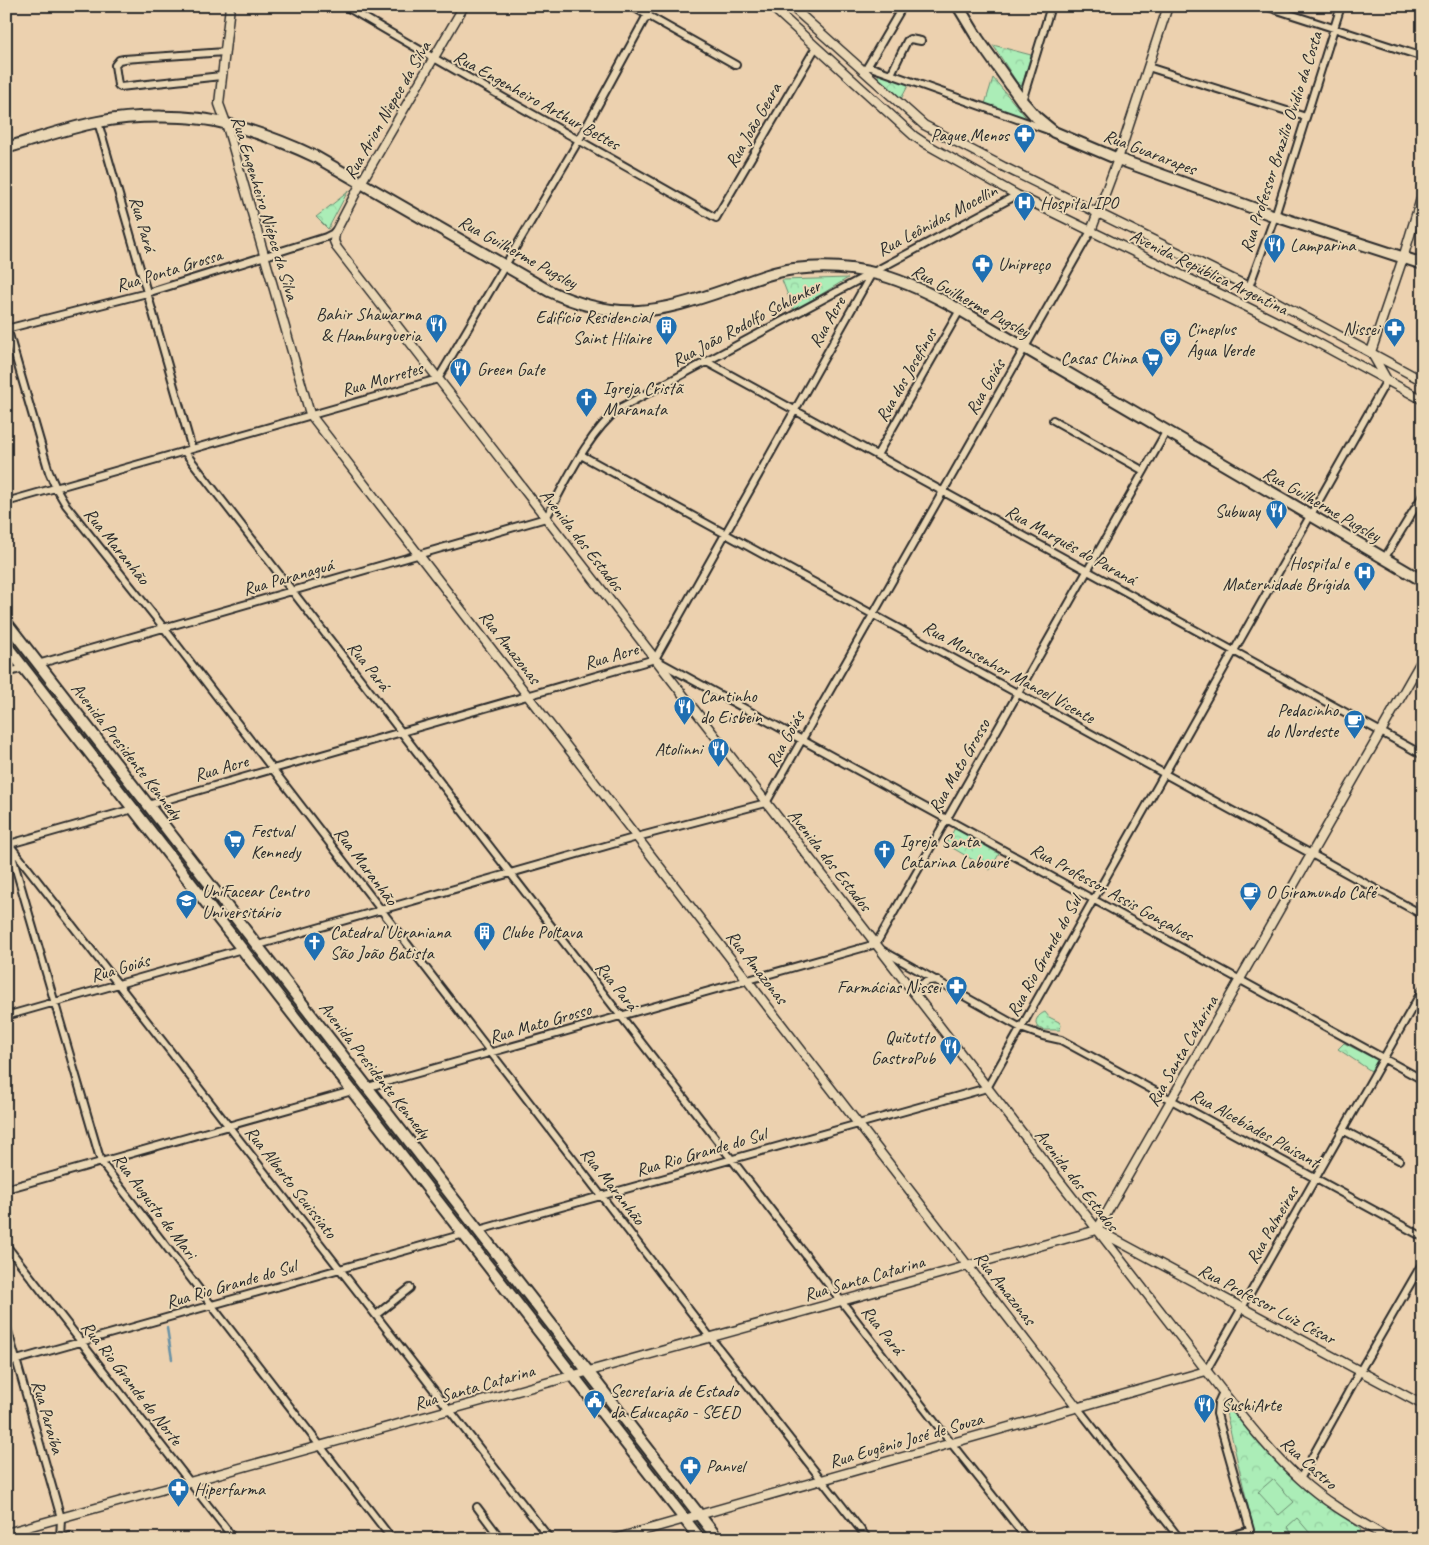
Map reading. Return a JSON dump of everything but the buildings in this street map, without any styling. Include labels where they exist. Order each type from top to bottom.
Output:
[{"type":"main road","points":[[958,6],[978,39],[1022,101],[1036,117],[1054,132]]},
{"type":"main road","name":"Rua Guilherme Pugsley","points":[[6,148],[98,122],[147,116],[200,119],[226,124],[294,146],[361,182],[549,291],[583,305],[599,309],[631,312],[668,308],[763,277],[794,269],[827,268],[886,275],[916,287],[960,310],[1423,581]]},
{"type":"main road","name":"Rua Guararapes","points":[[1054,132],[1118,159],[1275,216],[1423,264]]},
{"type":"main road","name":"Avenida Presidente Kennedy","points":[[6,622],[718,1539]]},
{"type":"main road","name":"Avenida Presidente Kennedy","points":[[6,646],[700,1539]]},
{"type":"main road","points":[[106,774],[118,766]]},
{"type":"main road","points":[[297,1020],[303,1020],[312,1016]]},
{"type":"main road","points":[[631,1450],[635,1453],[640,1452],[644,1449],[644,1443]]},
{"type":"street","name":"Rua Engenheiro Niépce da Silva","points":[[230,6],[220,108],[310,414]]},
{"type":"street","name":"Rua Engenheiro Arthur Bettes","points":[[345,6],[434,59],[716,218]]},
{"type":"street","name":"Rua Arion Niepce da Silva","points":[[337,229],[361,182],[464,6]]},
{"type":"street","points":[[631,6],[736,65]]},
{"type":"street","name":"Rua Morretes","points":[[6,502],[438,379],[579,140],[652,6]]},
{"type":"street","name":"Avenida República Argentina","points":[[771,6],[914,136],[1017,195],[1246,306],[1423,400]]},
{"type":"street","name":"Avenida República Argentina","points":[[791,6],[866,69],[924,124],[1004,167],[1249,287],[1423,381]]},
{"type":"street","points":[[866,69],[902,6]]},
{"type":"street","points":[[1022,101],[1051,6]]},
{"type":"street","points":[[1091,231],[1118,159],[1168,6]]},
{"type":"street","points":[[1265,6],[1423,57]]},
{"type":"street","name":"Rua Professor Brazílio Ovídio da Costa","points":[[1249,287],[1275,216],[1342,6]]},
{"type":"street","points":[[891,74],[907,41],[910,39],[921,41]]},
{"type":"street","name":"Rua João Geara","points":[[716,218],[816,47]]},
{"type":"street","points":[[222,76],[120,87],[118,85],[115,65],[118,60],[124,59],[225,52]]},
{"type":"street","points":[[1148,66],[1306,117]]},
{"type":"street","name":"Rua Guararapes","points":[[866,69],[891,74],[1054,132]]},
{"type":"street","name":"Rua Pará","points":[[98,122],[192,449]]},
{"type":"street","points":[[1387,380],[1371,352],[1420,208],[1423,192]]},
{"type":"street","name":"Rua Leônidas Mocellin","points":[[872,272],[1017,195]]},
{"type":"street","name":"Rua Ponta Grossa","points":[[7,327],[147,293],[326,237],[337,229]]},
{"type":"street","name":"Avenida dos Estados","points":[[337,229],[334,241],[337,248],[1223,1392]]},
{"type":"street","name":"Rua Goiás","points":[[766,802],[1091,231]]},
{"type":"street","name":"Rua João Rodolfo Schlenker","points":[[546,518],[581,455],[604,422],[620,408],[872,272]]},
{"type":"street","name":"Rua Acre","points":[[148,805],[655,659],[872,272]]},
{"type":"street","name":"Rua dos Josefinos","points":[[877,455],[960,310]]},
{"type":"street","name":"Rua Maranhão","points":[[7,327],[46,462],[56,488],[66,504],[164,628],[710,1337],[868,1539]]},
{"type":"street","name":"Rua Marquês do Paraná","points":[[706,361],[1423,755]]},
{"type":"street","name":"Rua Rio Grande do Sul","points":[[479,1230],[987,1088],[1387,380]]},
{"type":"street","name":"Rua Amazonas","points":[[310,414],[1180,1539]]},
{"type":"street","points":[[1053,420],[1144,471]]},
{"type":"street","name":"Rua Mato Grosso","points":[[368,1088],[748,980],[877,946],[1166,432]]},
{"type":"street","name":"Rua Pará","points":[[184,451],[1027,1539]]},
{"type":"street","name":"Rua Monsenhor Manoel Vicente","points":[[581,455],[1423,915]]},
{"type":"street","points":[[1384,559],[1423,494]]},
{"type":"street","name":"Rua Paranaguá","points":[[38,664],[546,518]]},
{"type":"street","name":"Rua Santa Catarina","points":[[6,1534],[1097,1230],[1423,658]]},
{"type":"street","name":"Rua Professor Assis Gonçalves","points":[[655,659],[1423,1080]]},
{"type":"street","points":[[6,673],[24,668]]},
{"type":"street","points":[[258,946],[637,837],[766,802]]},
{"type":"street","points":[[8,844],[133,808]]},
{"type":"street","name":"Rua Augusto de Mari","points":[[6,835],[101,1162],[392,1539]]},
{"type":"street","name":"Rua Alberto Scuissiato","points":[[8,844],[550,1539]]},
{"type":"street","name":"Rua Alcebíades Plaisant","points":[[877,946],[1022,1028],[1061,1040],[1423,1237]]},
{"type":"street","name":"Rua Goiás","points":[[6,1016],[242,949]]},
{"type":"street","points":[[914,993],[923,982],[938,980]]},
{"type":"street","name":"Rua Palmeiras","points":[[1206,1371],[1423,989]]},
{"type":"street","points":[[6,1189],[352,1091]]},
{"type":"street","points":[[1343,1130],[1399,1160]]},
{"type":"street","name":"Rua Professor Luiz César","points":[[1097,1230],[1423,1405]]},
{"type":"street","name":"Rua Rio Grande do Sul","points":[[6,1363],[464,1234]]},
{"type":"street","name":"Rua Rio Grande do Norte","points":[[6,1245],[234,1539]]},
{"type":"street","points":[[1300,1479],[1423,1262]]},
{"type":"street","points":[[376,1315],[410,1288]]},
{"type":"street","name":"Rua Paraíba","points":[[6,1324],[61,1518],[60,1539]]},
{"type":"street","name":"Rua Eugênio José de Souza","points":[[614,1539],[1206,1371]]},
{"type":"street","points":[[1220,1539],[1250,1530],[1217,1414],[1218,1403],[1223,1392]]},
{"type":"street","name":"Rua Castro","points":[[1223,1392],[1270,1449],[1300,1479],[1344,1512],[1390,1539]]},
{"type":"street","points":[[477,1506],[501,1539]]},
{"type":"green space","points":[[993,45],[1031,55],[1021,89]]},
{"type":"green space","points":[[879,73],[909,84],[901,99],[877,79]]},
{"type":"green space","points":[[993,78],[1030,122],[985,104]]},
{"type":"green space","points":[[347,193],[328,229],[316,217]]},
{"type":"green space","points":[[848,278],[794,311],[782,280]]},
{"type":"green space","points":[[955,828],[999,854],[990,870],[946,844]]},
{"type":"green space","points":[[1045,1012],[1049,1017],[1059,1022],[1061,1025],[1060,1030],[1038,1028],[1037,1018]]},
{"type":"green space","points":[[1344,1043],[1377,1060],[1371,1071],[1338,1049]]},
{"type":"green space","points":[[1224,1404],[1305,1487],[1361,1530],[1356,1539],[1247,1539],[1253,1532],[1253,1527]]},
{"type":"green space","points":[[1273,1479],[1294,1502],[1279,1515],[1258,1492]]},
{"type":"green space","points":[[1297,1518],[1315,1539],[1297,1539],[1287,1527]]},
{"type":"waterway","points":[[167,1328],[172,1359]]},
{"type":"place","name":"Pague Menos","points":[[1025,154]]},
{"type":"place","name":"Hospital IPO","points":[[1024,222]]},
{"type":"place","name":"Lamparina","points":[[1274,264]]},
{"type":"place","name":"Unipreço","points":[[982,283]]},
{"type":"place","name":"Bahir Shawarma & Hamburgueria","points":[[437,343]]},
{"type":"place","name":"Edifício Residencial Saint Hilaire","points":[[667,346]]},
{"type":"place","name":"Nissei","points":[[1395,348]]},
{"type":"place","name":"Cineplus Água Verde","points":[[1171,358]]},
{"type":"place","name":"Casas China","points":[[1153,377]]},
{"type":"place","name":"Green Gate","points":[[461,388]]},
{"type":"place","name":"Igreja Cristã Maranata","points":[[587,417]]},
{"type":"place","name":"Subway","points":[[1276,530]]},
{"type":"place","name":"Hospital e Maternidade Brígida","points":[[1365,592]]},
{"type":"place","name":"Cantinho do Eisbein","points":[[684,725]]},
{"type":"place","name":"Pedacinho do Nordeste","points":[[1354,739]]},
{"type":"place","name":"Atolinni","points":[[718,768]]},
{"type":"place","name":"Festval Kennedy","points":[[235,860]]},
{"type":"place","name":"Igreja Santa Catarina Labouré","points":[[884,870]]},
{"type":"place","name":"O Giramundo Café","points":[[1250,911]]},
{"type":"place","name":"UniFacear Centro Universitário","points":[[186,920]]},
{"type":"place","name":"Clube Poltava","points":[[485,951]]},
{"type":"place","name":"Catedral Ucraniana São João Batista","points":[[314,961]]},
{"type":"place","name":"Farmácias Nissei","points":[[957,1006]]},
{"type":"place","name":"Quitutto GastroPub","points":[[951,1066]]},
{"type":"place","name":"Secretaria de Estado da Educação - SEED","points":[[594,1420]]},
{"type":"place","name":"SushiArte","points":[[1205,1424]]},
{"type":"place","name":"Panvel","points":[[690,1485]]},
{"type":"place","name":"Hiperfarma","points":[[178,1508]]}]
